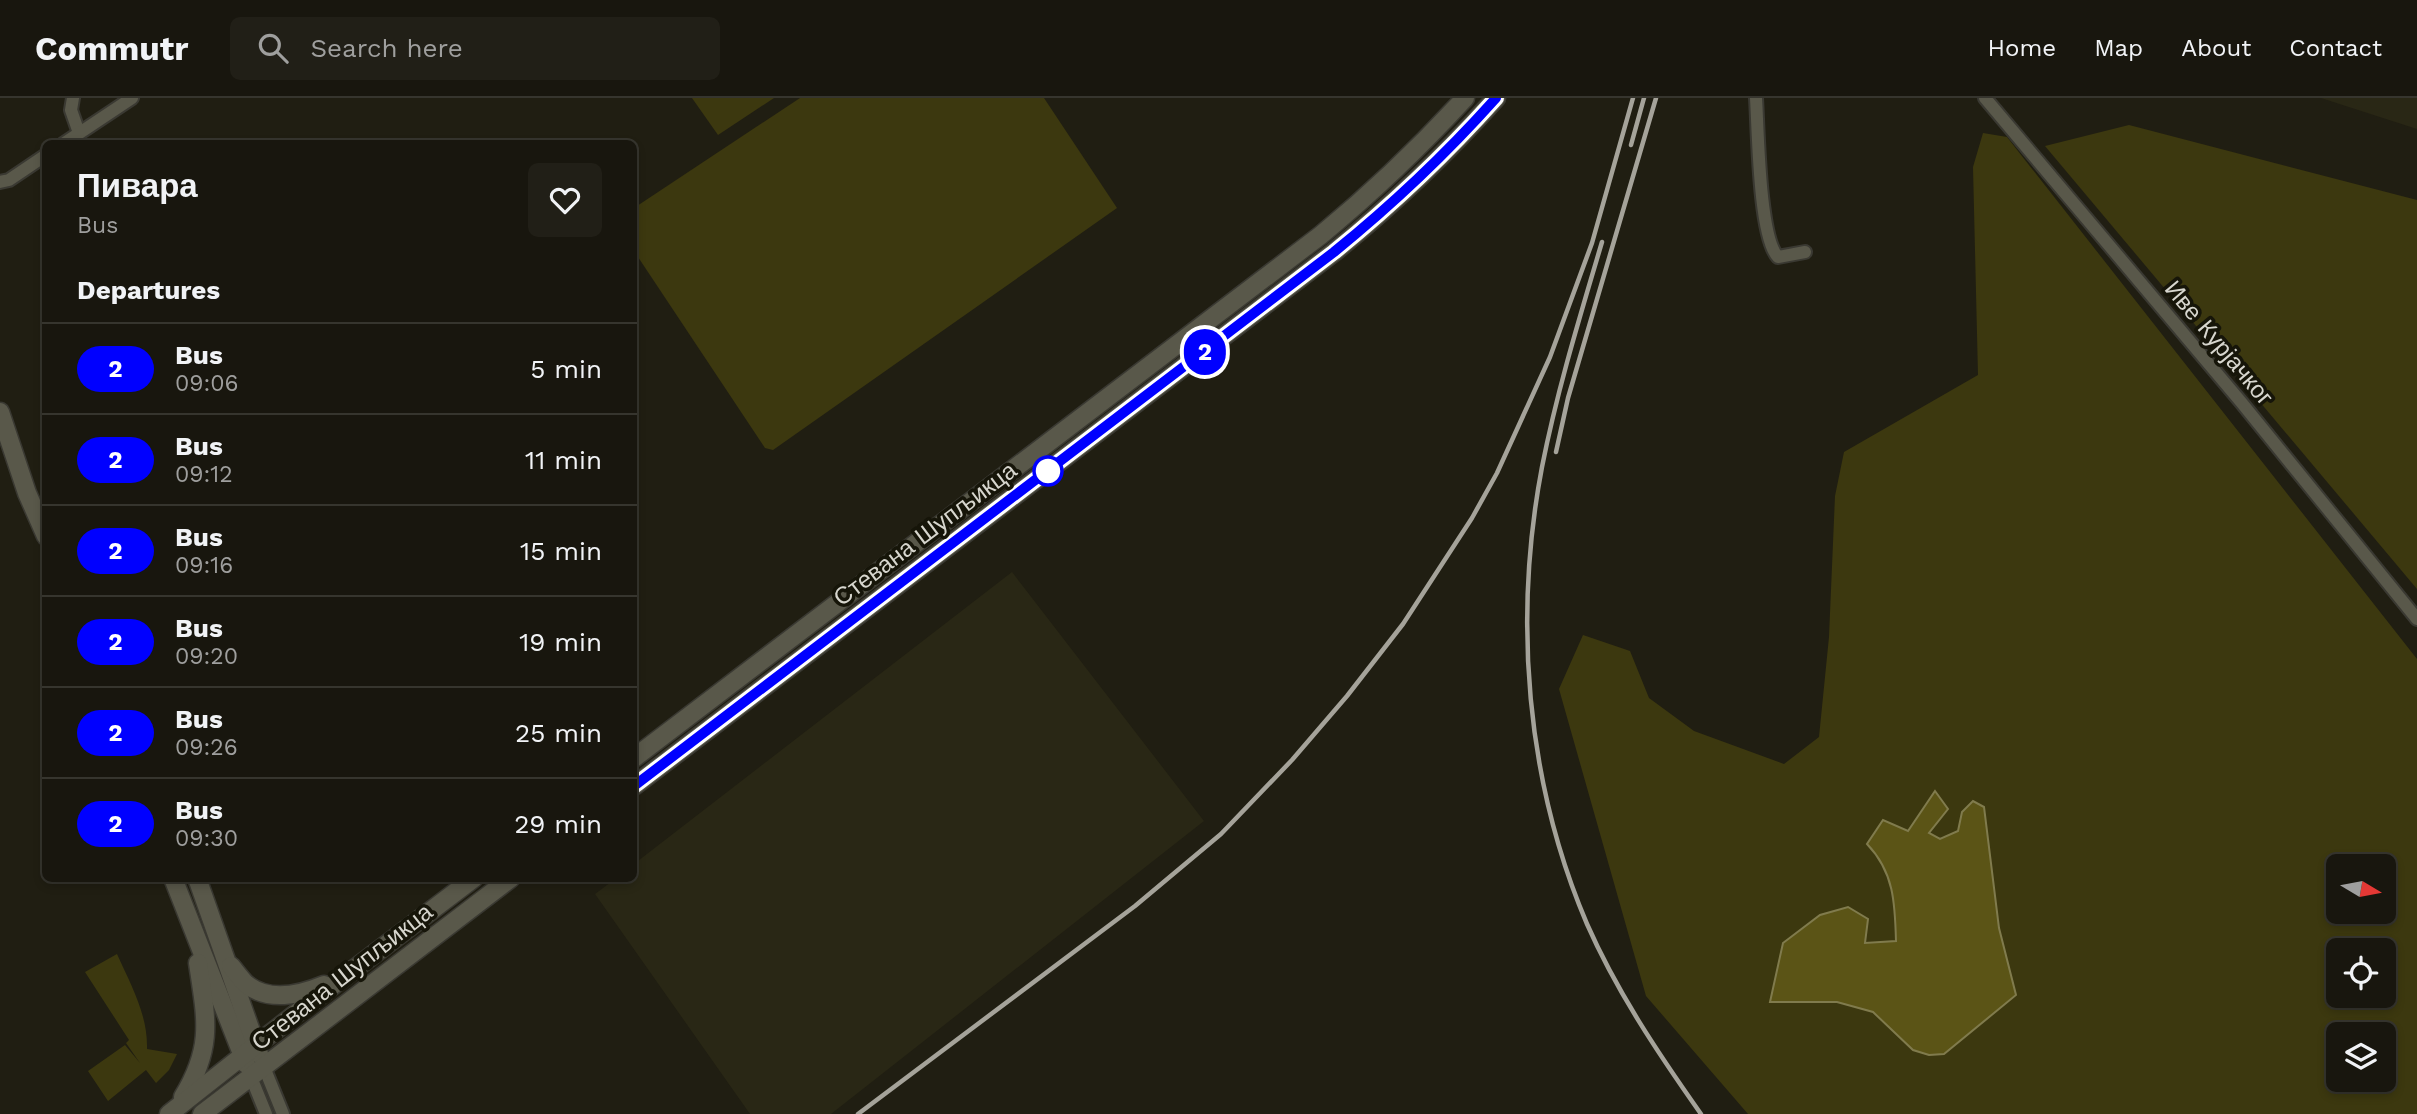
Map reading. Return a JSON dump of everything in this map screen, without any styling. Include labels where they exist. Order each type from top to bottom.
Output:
[{"type":"main road","name":"Стевана Шупљикца","points":[[637,756],[1321,235],[1390,175],[1465,98]]},
{"type":"main road","name":"Стевана Шупљикца","points":[[637,784],[1334,252],[1414,183],[1496,98]]},
{"type":"main road","points":[[0,412],[27,493],[42,527]]},
{"type":"main road","points":[[175,882],[257,1072]]},
{"type":"main road","points":[[198,882],[225,959],[249,1051]]},
{"type":"main road","name":"Стевана Шупљикца","points":[[172,1111],[469,882]]},
{"type":"main road","name":"Стевана Шупљикца","points":[[202,1114],[506,882]]},
{"type":"main road","points":[[172,1111],[198,1070],[206,1036],[206,1014],[194,932]]},
{"type":"main road","points":[[225,959],[247,984],[267,994],[305,993],[347,976]]},
{"type":"street","points":[[73,98],[71,110],[79,133]]},
{"type":"street","points":[[69,140],[132,98]]},
{"type":"street","points":[[1756,98],[1769,242],[1778,257],[1805,252]]},
{"type":"street","name":"Иве Курјачког","points":[[1985,98],[2223,381],[2417,619]]},
{"type":"street","points":[[0,191],[4,181],[42,157]]},
{"type":"street","points":[[257,1072],[266,1114]]},
{"type":"street","points":[[257,1072],[283,1114]]},
{"type":"shaded area","points":[[692,98],[774,98],[718,135]]},
{"type":"shaded area","points":[[800,98],[1044,98],[1117,208],[773,450],[765,448],[637,256],[637,206]]},
{"type":"shaded area","points":[[2321,98],[2417,98],[2417,129]]},
{"type":"shaded area","points":[[2129,125],[2417,200],[2417,589],[2045,146]]},
{"type":"shaded area","points":[[1983,133],[2007,137],[2417,659],[2417,1114],[1748,1114],[1646,996],[1559,689],[1583,635],[1630,651],[1649,698],[1694,731],[1784,764],[1819,737],[1829,637],[1835,496],[1844,452],[1978,375],[1973,167]]},
{"type":"shaded area","points":[[1012,572],[1204,821],[831,1114],[750,1114],[595,894],[611,882],[637,882],[637,862]]},
{"type":"shaded area","points":[[1935,791],[1948,809],[1929,833],[1940,839],[1958,831],[1962,812],[1973,801],[1984,807],[1999,928],[2016,995],[1944,1054],[1929,1055],[1913,1050],[1873,1012],[1837,1002],[1770,1002],[1783,943],[1820,915],[1848,907],[1868,919],[1865,943],[1896,941],[1894,901],[1888,877],[1867,844],[1883,820],[1908,831]]},
{"type":"shaded area","points":[[117,954],[142,1012],[147,1049],[177,1054],[169,1070],[156,1083],[146,1070],[108,1101],[88,1071],[125,1045],[140,1063],[126,1043],[129,1040],[85,972]]},
{"type":"railway","points":[[858,1114],[1135,906],[1221,834],[1292,760],[1347,696],[1403,624],[1472,518],[1497,473],[1550,357],[1592,243],[1633,98]]},
{"type":"railway","points":[[1631,145],[1644,98]]},
{"type":"railway","points":[[1556,452],[1568,398],[1656,98]]},
{"type":"railway","points":[[1602,242],[1548,439],[1533,524],[1527,641],[1531,699],[1538,757],[1550,814],[1566,870],[1587,924],[1611,974],[1639,1022],[1701,1114]]},
{"type":"bus line","name":"2","points":[[637,784],[1334,252],[1414,183],[1496,98]]}]
